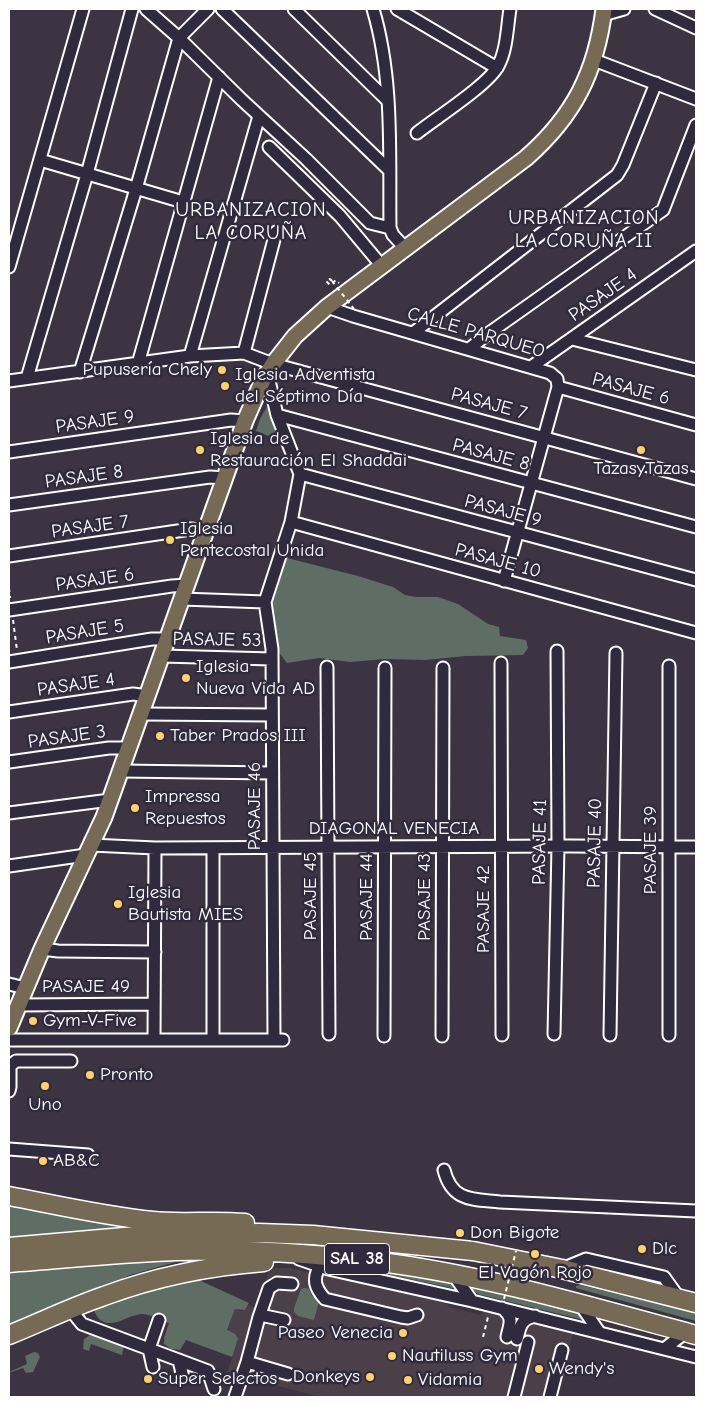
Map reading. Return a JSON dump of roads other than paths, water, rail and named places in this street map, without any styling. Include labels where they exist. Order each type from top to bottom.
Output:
[{"type":"highway","points":[[9,1196],[96,1213],[154,1221],[219,1220],[334,1228],[433,1239],[473,1250]]},
{"type":"highway","name":"SAL 38","points":[[9,1247],[147,1235],[259,1233],[313,1236],[473,1250],[696,1303]]},
{"type":"highway","name":"SAL 38","points":[[9,1263],[172,1251],[298,1254],[348,1259],[402,1265],[525,1289],[693,1333]]},
{"type":"highway","points":[[9,1335],[105,1295],[177,1274],[222,1266],[299,1259],[348,1259]]},
{"type":"main road","points":[[9,1028],[42,949],[89,850],[122,771],[224,478],[254,398],[270,368],[295,336],[327,307],[540,146],[561,122],[576,101],[584,85],[594,60],[604,12]]},
{"type":"street","points":[[9,268],[84,9]]},
{"type":"street","points":[[26,378],[88,174],[132,9]]},
{"type":"street","points":[[146,9],[306,159],[370,223],[390,228]]},
{"type":"street","points":[[80,372],[136,190],[179,38],[208,9]]},
{"type":"street","points":[[222,9],[389,170]]},
{"type":"street","points":[[294,9],[388,101]]},
{"type":"street","points":[[373,9],[380,32],[388,101],[390,228],[393,235],[405,248]]},
{"type":"street","points":[[397,9],[498,68]]},
{"type":"street","points":[[416,132],[484,82],[498,68],[503,55],[510,9]]},
{"type":"street","points":[[604,12],[624,9]]},
{"type":"street","points":[[655,9],[696,28]]},
{"type":"street","points":[[594,60],[696,99]]},
{"type":"street","points":[[138,364],[219,77]]},
{"type":"street","points":[[413,333],[617,175],[623,165],[656,83]]},
{"type":"street","points":[[190,356],[258,116]]},
{"type":"street","points":[[469,349],[663,210],[696,125]]},
{"type":"street","points":[[268,148],[340,216],[381,265]]},
{"type":"street","points":[[40,160],[136,190],[183,202]]},
{"type":"street","points":[[9,380],[190,356],[244,352],[276,232]]},
{"type":"street","name":"PASAJE 4","points":[[531,367],[696,251]]},
{"type":"street","name":"CALLE PARQUEO","points":[[327,307],[550,373],[557,379],[558,387]]},
{"type":"street","points":[[572,338],[696,370]]},
{"type":"street","name":"PASAJE 7","points":[[244,352],[270,368],[543,436],[696,479]]},
{"type":"street","points":[[270,368],[277,415],[300,474]]},
{"type":"street","points":[[504,581],[558,387]]},
{"type":"street","name":"PASAJE 6","points":[[558,387],[696,425]]},
{"type":"street","name":"PASAJE 8","points":[[277,415],[696,527]]},
{"type":"street","name":"PASAJE 9","points":[[9,452],[230,420],[245,421]]},
{"type":"street","name":"PASAJE 9","points":[[300,474],[696,580]]},
{"type":"street","name":"PASAJE 46","points":[[213,1040],[278,1040],[273,847],[272,658],[265,602],[291,522],[300,474]]},
{"type":"street","name":"PASAJE 8","points":[[9,505],[210,477],[224,478]]},
{"type":"street","name":"PASAJE 10","points":[[291,522],[696,633]]},
{"type":"street","name":"PASAJE 7","points":[[9,556],[191,530],[206,531]]},
{"type":"street","name":"PASAJE 6","points":[[10,610],[172,586],[185,592],[265,602]]},
{"type":"street","name":"PASAJE 5","points":[[14,661],[152,639],[167,639]]},
{"type":"street","name":"PASAJE 41","points":[[554,1034],[558,846],[557,651]]},
{"type":"street","name":"PASAJE 40","points":[[610,1034],[616,653]]},
{"type":"street","name":"PASAJE 53","points":[[162,656],[272,658]]},
{"type":"street","name":"PASAJE 42","points":[[501,663],[502,1035]]},
{"type":"street","name":"PASAJE 45","points":[[327,666],[329,1034]]},
{"type":"street","name":"PASAJE 39","points":[[668,666],[669,1035]]},
{"type":"street","name":"PASAJE 44","points":[[384,1036],[385,668]]},
{"type":"street","name":"PASAJE 43","points":[[442,1036],[443,668]]},
{"type":"street","name":"PASAJE 4","points":[[9,712],[133,694],[148,696]]},
{"type":"street","points":[[142,714],[272,716]]},
{"type":"street","name":"PASAJE 3","points":[[9,762],[110,748],[130,748]]},
{"type":"street","points":[[122,771],[272,773]]},
{"type":"street","points":[[9,813],[110,800]]},
{"type":"street","name":"DIAGONAL VENECIA","points":[[9,866],[89,850],[155,848],[613,846],[696,848]]},
{"type":"street","points":[[154,1040],[155,848]]},
{"type":"street","points":[[9,1040],[213,1040],[213,848]]},
{"type":"street","points":[[42,949],[58,951],[155,952]]},
{"type":"street","points":[[9,984],[25,988]]},
{"type":"street","name":"PASAJE 49","points":[[19,1004],[154,1004]]},
{"type":"street","points":[[9,1091],[10,1066],[16,1061],[70,1061]]},
{"type":"street","points":[[9,1149],[88,1155]]},
{"type":"street","points":[[444,1170],[452,1189],[463,1197],[470,1199],[696,1211]]},
{"type":"street","points":[[299,1259],[320,1266],[472,1300],[503,1303],[535,1316],[696,1357]]},
{"type":"street","points":[[320,1266],[315,1277],[316,1287],[322,1296],[329,1301],[408,1318],[416,1315]]},
{"type":"street","points":[[453,1274],[472,1300]]},
{"type":"street","points":[[235,1397],[269,1288],[273,1284],[292,1284]]},
{"type":"street","points":[[503,1303],[517,1339]]},
{"type":"street","points":[[580,1304],[599,1332]]},
{"type":"street","points":[[70,1310],[82,1324],[208,1371],[214,1390]]},
{"type":"street","points":[[260,1315],[284,1320]]},
{"type":"street","points":[[514,1397],[517,1339],[521,1322],[526,1318],[535,1316]]},
{"type":"street","points":[[153,1367],[149,1349],[159,1320]]},
{"type":"street","points":[[664,1349],[693,1333]]},
{"type":"street","points":[[550,1397],[562,1350]]},
{"type":"street","points":[[179,1360],[182,1378]]},
{"type":"street","points":[[247,1362],[288,1374]]},
{"type":"place","name":"Pupusería Chely","points":[[222,370]]},
{"type":"place","name":"Iglesia Adventista del Séptimo Día","points":[[225,386]]},
{"type":"place","name":"Iglesia de Restauración El Shaddai","points":[[200,450]]},
{"type":"place","name":"TazasyTazas","points":[[641,450]]},
{"type":"place","name":"Iglesia Pentecostal Unida","points":[[170,540]]},
{"type":"place","name":"Iglesia Nueva Vida AD","points":[[186,678]]},
{"type":"place","name":"Taber Prados III","points":[[160,736]]},
{"type":"place","name":"Impressa Repuestos","points":[[135,808]]},
{"type":"place","name":"Iglesia Bautista MIES","points":[[118,904]]},
{"type":"place","name":"Gym-V-Five","points":[[33,1021]]},
{"type":"place","name":"Pronto","points":[[90,1075]]},
{"type":"place","name":"Uno","points":[[45,1086]]},
{"type":"place","name":"AB&C","points":[[43,1161]]},
{"type":"place","name":"Don Bigote","points":[[460,1233]]},
{"type":"place","name":"Dlc","points":[[642,1249]]},
{"type":"place","name":"El Vagón Rojo","points":[[535,1254]]},
{"type":"place","name":"Paseo Venecia","points":[[403,1333]]},
{"type":"place","name":"Nautiluss Gym","points":[[392,1356]]},
{"type":"place","name":"Wendy's","points":[[539,1369]]},
{"type":"place","name":"Donkeys","points":[[370,1377]]},
{"type":"place","name":"Super Selectos","points":[[148,1379]]},
{"type":"place","name":"Vidamia","points":[[408,1380]]},
{"type":"district","name":"URBANIZACION LA CORUÑA","points":[[251,222]]},
{"type":"district","name":"URBANIZACION LA CORUÑA II","points":[[584,230]]}]
